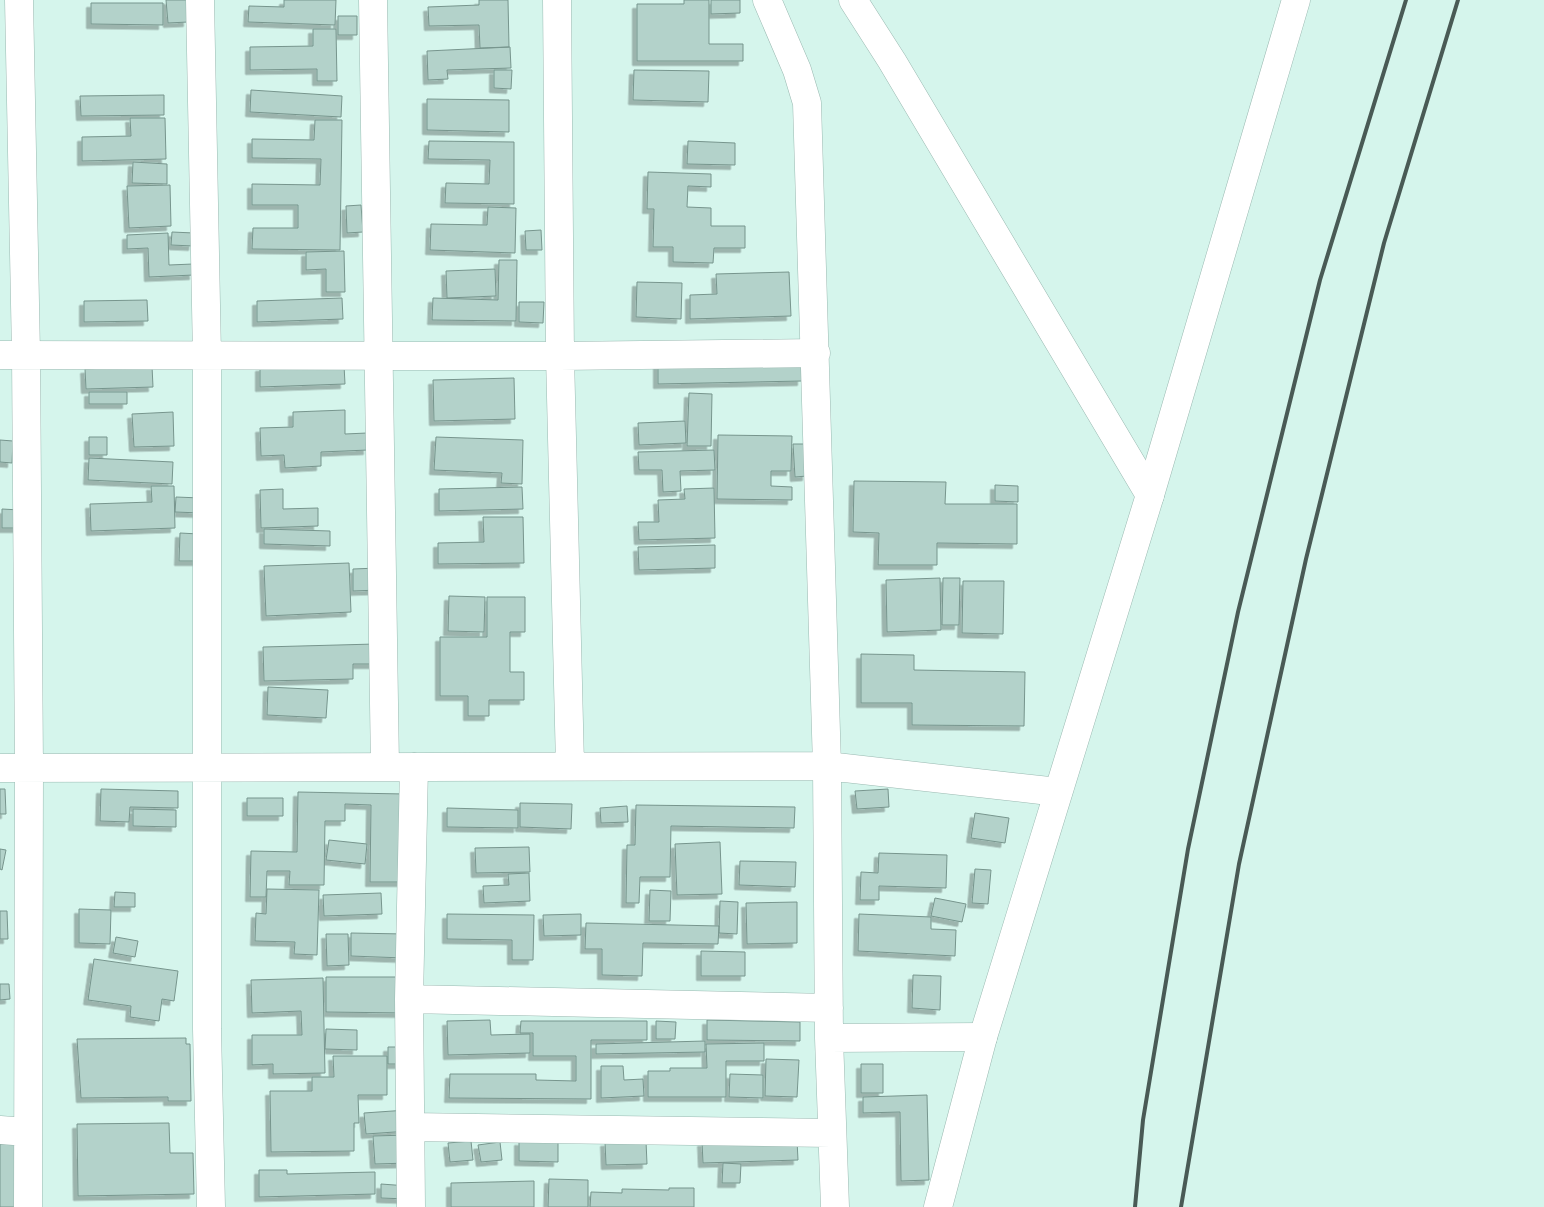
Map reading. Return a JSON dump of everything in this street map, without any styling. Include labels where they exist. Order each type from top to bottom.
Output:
[{"type":"street","points":[[19,0],[13,354],[29,769],[28,1207]]},
{"type":"street","points":[[200,0],[207,356],[207,1029],[212,1207]]},
{"type":"street","points":[[373,0],[377,356],[385,767]]},
{"type":"street","points":[[558,0],[560,356],[570,765]]},
{"type":"street","points":[[767,0],[797,70],[807,103],[827,766],[829,1038],[835,1207]]},
{"type":"street","points":[[853,0],[892,62],[1150,496]]},
{"type":"street","points":[[938,1207],[983,1037],[1150,496],[1296,0]]},
{"type":"street","points":[[13,354],[560,356],[816,353]]},
{"type":"street","points":[[0,768],[208,769],[570,765],[827,766],[1058,792]]},
{"type":"street","points":[[411,1207],[409,999],[414,767]]},
{"type":"street","points":[[409,999],[829,1008]]},
{"type":"street","points":[[829,1038],[983,1037]]},
{"type":"street","points":[[411,1127],[831,1133]]},
{"type":"street","points":[[0,1130],[27,1132]]},
{"type":"building","points":[[166,0],[187,0],[188,22],[168,23]]},
{"type":"building","points":[[284,0],[336,0],[335,25],[248,22],[249,6],[284,7]]},
{"type":"building","points":[[479,0],[508,0],[509,47],[480,48],[479,25],[429,26],[428,7],[479,5]]},
{"type":"building","points":[[684,0],[709,0],[709,44],[743,44],[743,61],[637,61],[637,4],[684,4]]},
{"type":"building","points":[[711,0],[740,0],[740,13],[711,14]]},
{"type":"building","points":[[91,3],[163,3],[163,25],[91,24]]},
{"type":"building","points":[[338,16],[357,16],[357,35],[338,35]]},
{"type":"building","points":[[313,29],[336,29],[337,81],[317,81],[317,69],[250,70],[250,47],[313,46]]},
{"type":"building","points":[[510,47],[511,68],[447,70],[448,79],[428,80],[427,51]]},
{"type":"building","points":[[494,70],[512,70],[511,89],[494,88]]},
{"type":"building","points":[[634,70],[709,71],[708,102],[633,100]]},
{"type":"building","points":[[251,90],[342,96],[341,117],[250,112]]},
{"type":"building","points":[[164,95],[164,115],[81,116],[80,96]]},
{"type":"building","points":[[427,99],[509,100],[509,132],[427,130]]},
{"type":"building","points":[[130,118],[165,118],[166,159],[82,161],[82,137],[131,136]]},
{"type":"building","points":[[315,120],[342,120],[340,250],[252,249],[253,228],[298,228],[298,205],[252,205],[252,184],[320,185],[321,159],[252,158],[252,139],[314,140]]},
{"type":"building","points":[[429,141],[514,142],[514,204],[445,203],[446,183],[489,184],[490,160],[428,159]]},
{"type":"building","points":[[688,141],[735,143],[735,165],[687,164]]},
{"type":"building","points":[[133,162],[167,164],[167,184],[132,183]]},
{"type":"building","points":[[648,172],[711,174],[711,187],[688,186],[687,207],[711,208],[711,226],[745,226],[745,248],[714,248],[713,263],[673,262],[673,247],[653,247],[654,209],[647,209]]},
{"type":"building","points":[[170,185],[171,226],[129,228],[127,186]]},
{"type":"building","points":[[361,205],[363,232],[347,233],[346,206]]},
{"type":"building","points":[[488,207],[516,208],[515,253],[430,250],[431,224],[487,225]]},
{"type":"building","points":[[541,230],[542,250],[526,250],[525,231]]},
{"type":"building","points":[[172,232],[194,233],[193,246],[171,245]]},
{"type":"building","points":[[168,233],[169,265],[193,264],[194,275],[149,277],[148,248],[127,249],[127,235]]},
{"type":"building","points":[[344,251],[345,292],[326,292],[326,269],[306,270],[306,252]]},
{"type":"building","points":[[499,260],[517,260],[516,321],[432,320],[433,298],[498,300]]},
{"type":"building","points":[[495,269],[496,296],[447,298],[446,271]]},
{"type":"building","points":[[789,272],[791,316],[690,319],[690,295],[717,294],[716,274]]},
{"type":"building","points":[[637,282],[682,283],[681,319],[636,317]]},
{"type":"building","points":[[342,298],[343,319],[257,322],[257,301]]},
{"type":"building","points":[[147,300],[148,321],[84,322],[84,301]]},
{"type":"building","points":[[519,302],[544,302],[543,323],[519,322]]},
{"type":"building","points":[[802,360],[802,381],[658,384],[658,364]]},
{"type":"building","points":[[344,365],[345,384],[260,387],[260,367]]},
{"type":"building","points":[[152,366],[153,387],[86,389],[85,369]]},
{"type":"building","points":[[514,378],[515,419],[434,421],[433,380]]},
{"type":"building","points":[[89,392],[127,392],[127,404],[89,404]]},
{"type":"building","points":[[689,393],[712,394],[711,446],[687,446]]},
{"type":"building","points":[[345,410],[345,434],[367,433],[368,450],[321,452],[321,466],[285,468],[284,455],[261,456],[260,428],[293,427],[293,412]]},
{"type":"building","points":[[173,412],[174,446],[134,447],[132,414]]},
{"type":"building","points":[[685,421],[686,443],[639,445],[638,423]]},
{"type":"building","points":[[718,435],[792,436],[791,471],[771,471],[771,486],[792,487],[792,500],[717,499]]},
{"type":"building","points":[[89,437],[107,437],[107,455],[89,455]]},
{"type":"building","points":[[436,437],[523,440],[522,484],[501,483],[502,473],[434,470]]},
{"type":"building","points":[[0,440],[13,441],[12,463],[0,462]]},
{"type":"building","points":[[793,444],[806,444],[807,476],[795,477]]},
{"type":"building","points":[[714,450],[715,470],[680,471],[681,491],[663,492],[662,470],[639,470],[638,452]]},
{"type":"building","points":[[89,458],[173,462],[172,484],[88,480]]},
{"type":"building","points":[[854,481],[946,482],[945,504],[1017,504],[1017,544],[937,543],[937,565],[878,565],[879,533],[853,532]]},
{"type":"building","points":[[995,485],[1018,486],[1018,502],[995,501]]},
{"type":"building","points":[[151,486],[174,486],[175,528],[91,531],[90,504],[152,502]]},
{"type":"building","points":[[522,487],[523,509],[439,511],[439,489]]},
{"type":"building","points":[[714,488],[715,538],[639,540],[638,522],[659,522],[658,500],[685,499],[684,489]]},
{"type":"building","points":[[283,489],[283,509],[318,508],[318,526],[261,528],[260,490]]},
{"type":"building","points":[[176,497],[201,498],[201,513],[175,512]]},
{"type":"building","points":[[2,509],[20,510],[20,528],[2,528]]},
{"type":"building","points":[[483,517],[523,517],[524,563],[438,564],[438,543],[484,542]]},
{"type":"building","points":[[264,529],[330,531],[330,546],[264,544]]},
{"type":"building","points":[[180,533],[199,534],[198,561],[179,561]]},
{"type":"building","points":[[715,545],[715,568],[639,570],[638,547]]},
{"type":"building","points":[[349,563],[351,612],[266,616],[264,566]]},
{"type":"building","points":[[378,568],[379,590],[353,591],[353,569]]},
{"type":"building","points":[[940,578],[941,630],[887,632],[886,580]]},
{"type":"building","points":[[943,578],[960,578],[959,625],[942,625]]},
{"type":"building","points":[[963,581],[1004,581],[1003,634],[962,633]]},
{"type":"building","points":[[449,596],[485,597],[484,632],[448,631]]},
{"type":"building","points":[[487,597],[525,597],[525,632],[510,632],[510,672],[524,672],[524,700],[489,700],[489,716],[468,716],[468,696],[440,696],[440,637],[487,637]]},
{"type":"building","points":[[375,644],[375,664],[353,664],[353,679],[264,681],[263,647]]},
{"type":"building","points":[[861,654],[914,655],[914,670],[1025,672],[1024,726],[912,725],[912,703],[861,703]]},
{"type":"building","points":[[268,687],[328,690],[326,718],[267,715]]},
{"type":"building","points":[[0,789],[5,789],[6,814],[0,814]]},
{"type":"building","points":[[101,789],[178,791],[178,808],[130,807],[129,822],[100,821]]},
{"type":"building","points":[[888,789],[889,807],[857,809],[855,791]]},
{"type":"building","points":[[298,792],[405,794],[403,882],[370,882],[371,805],[345,804],[345,821],[325,821],[324,885],[289,885],[290,871],[267,871],[266,897],[250,897],[251,851],[297,852]]},
{"type":"building","points":[[247,798],[283,798],[283,816],[247,816]]},
{"type":"building","points":[[520,803],[572,804],[571,829],[520,827]]},
{"type":"building","points":[[636,805],[795,807],[794,828],[671,826],[670,877],[640,877],[639,903],[626,903],[627,845],[635,845]]},
{"type":"building","points":[[627,806],[628,822],[601,823],[600,808]]},
{"type":"building","points":[[447,808],[518,810],[518,828],[447,827]]},
{"type":"building","points":[[133,809],[176,810],[176,827],[133,826]]},
{"type":"building","points":[[975,813],[1009,818],[1005,843],[971,838]]},
{"type":"building","points":[[329,840],[367,844],[365,864],[326,860]]},
{"type":"building","points":[[720,842],[722,894],[677,895],[675,844]]},
{"type":"building","points":[[529,847],[530,872],[476,873],[475,848]]},
{"type":"building","points":[[0,849],[6,850],[2,870],[0,869]]},
{"type":"building","points":[[879,853],[947,855],[946,888],[879,886],[879,900],[860,900],[861,872],[878,873]]},
{"type":"building","points":[[740,861],[796,862],[795,887],[739,885]]},
{"type":"building","points":[[975,869],[991,870],[988,904],[972,903]]},
{"type":"building","points":[[529,873],[530,901],[484,903],[483,886],[509,885],[508,874]]},
{"type":"building","points":[[267,889],[319,890],[317,955],[294,954],[295,942],[255,941],[256,913],[266,914]]},
{"type":"building","points":[[650,890],[671,891],[670,921],[649,921]]},
{"type":"building","points":[[115,892],[135,893],[135,907],[114,907]]},
{"type":"building","points":[[381,893],[382,914],[324,916],[323,895]]},
{"type":"building","points":[[935,898],[966,904],[962,922],[931,916]]},
{"type":"building","points":[[720,901],[738,902],[737,934],[719,933]]},
{"type":"building","points":[[797,902],[797,943],[747,944],[746,903]]},
{"type":"building","points":[[79,909],[111,910],[110,944],[79,943]]},
{"type":"building","points":[[0,911],[7,911],[8,939],[0,939]]},
{"type":"building","points":[[447,914],[534,915],[533,960],[512,960],[512,940],[447,939]]},
{"type":"building","points":[[581,914],[581,935],[544,936],[543,915]]},
{"type":"building","points":[[859,914],[931,917],[931,929],[956,930],[955,956],[858,951]]},
{"type":"building","points":[[586,923],[719,926],[718,944],[643,943],[642,976],[602,975],[602,949],[585,949]]},
{"type":"building","points":[[351,933],[405,934],[404,958],[351,956]]},
{"type":"building","points":[[326,934],[348,934],[349,965],[327,966]]},
{"type":"building","points":[[116,937],[138,941],[135,957],[113,953]]},
{"type":"building","points":[[701,951],[745,952],[745,976],[701,976]]},
{"type":"building","points":[[94,959],[178,971],[174,1001],[162,999],[159,1021],[130,1017],[131,1006],[88,1000]]},
{"type":"building","points":[[913,975],[941,976],[940,1010],[912,1008]]},
{"type":"building","points":[[326,977],[406,977],[406,1013],[326,1012]]},
{"type":"building","points":[[323,978],[325,1073],[273,1074],[273,1064],[252,1065],[252,1035],[302,1035],[301,1011],[252,1013],[251,980]]},
{"type":"building","points":[[0,984],[9,984],[10,999],[0,1000]]},
{"type":"building","points":[[490,1020],[491,1035],[530,1034],[530,1053],[448,1055],[447,1021]]},
{"type":"building","points":[[707,1020],[800,1022],[800,1041],[707,1040]]},
{"type":"building","points":[[521,1021],[647,1021],[647,1040],[591,1040],[591,1099],[449,1098],[450,1074],[536,1074],[536,1080],[576,1081],[576,1056],[533,1056],[533,1033],[520,1033]]},
{"type":"building","points":[[656,1021],[676,1022],[675,1039],[656,1039]]},
{"type":"building","points":[[326,1029],[357,1030],[357,1050],[325,1049]]},
{"type":"building","points":[[186,1038],[186,1044],[190,1044],[191,1101],[168,1101],[168,1097],[81,1098],[77,1039]]},
{"type":"building","points":[[705,1041],[705,1052],[596,1054],[596,1044]]},
{"type":"building","points":[[764,1043],[764,1061],[726,1061],[726,1097],[648,1097],[648,1071],[670,1071],[670,1068],[707,1068],[706,1044]]},
{"type":"building","points":[[388,1047],[405,1047],[406,1064],[388,1064]]},
{"type":"building","points":[[333,1056],[387,1056],[387,1095],[358,1095],[359,1123],[354,1123],[354,1151],[271,1152],[270,1091],[312,1091],[312,1077],[334,1077]]},
{"type":"building","points":[[766,1059],[799,1060],[797,1097],[765,1096]]},
{"type":"building","points":[[861,1064],[883,1064],[883,1093],[861,1093]]},
{"type":"building","points":[[601,1066],[623,1066],[624,1080],[643,1079],[644,1096],[601,1098]]},
{"type":"building","points":[[730,1074],[763,1075],[763,1098],[729,1097]]},
{"type":"building","points":[[927,1095],[929,1180],[901,1181],[900,1112],[863,1113],[863,1097]]},
{"type":"building","points":[[407,1110],[409,1131],[366,1134],[364,1113]]},
{"type":"building","points":[[169,1123],[170,1153],[193,1153],[194,1194],[78,1196],[77,1124]]},
{"type":"building","points":[[408,1135],[409,1163],[375,1164],[373,1136]]},
{"type":"building","points":[[797,1140],[798,1160],[703,1163],[702,1142]]},
{"type":"building","points":[[471,1141],[473,1160],[450,1162],[448,1143]]},
{"type":"building","points":[[519,1141],[558,1142],[558,1162],[519,1161]]},
{"type":"building","points":[[646,1141],[647,1164],[606,1165],[605,1142]]},
{"type":"building","points":[[500,1142],[502,1160],[481,1162],[478,1145]]},
{"type":"building","points":[[0,1144],[16,1144],[16,1207],[0,1207]]},
{"type":"building","points":[[723,1163],[741,1164],[740,1183],[722,1183]]},
{"type":"building","points":[[259,1170],[287,1170],[287,1174],[375,1172],[375,1194],[259,1197]]},
{"type":"building","points":[[549,1179],[588,1180],[588,1207],[548,1207]]},
{"type":"building","points":[[534,1181],[534,1207],[451,1207],[451,1183]]},
{"type":"building","points":[[381,1184],[408,1186],[407,1199],[381,1198]]},
{"type":"building","points":[[669,1188],[694,1188],[694,1207],[590,1207],[591,1192],[622,1193],[622,1189],[669,1190]]},
{"type":"railway","points":[[1135,1207],[1143,1120],[1188,849],[1238,612],[1320,280],[1406,0]]},
{"type":"railway","points":[[1181,1207],[1239,864],[1306,559],[1384,243],[1458,0]]}]
